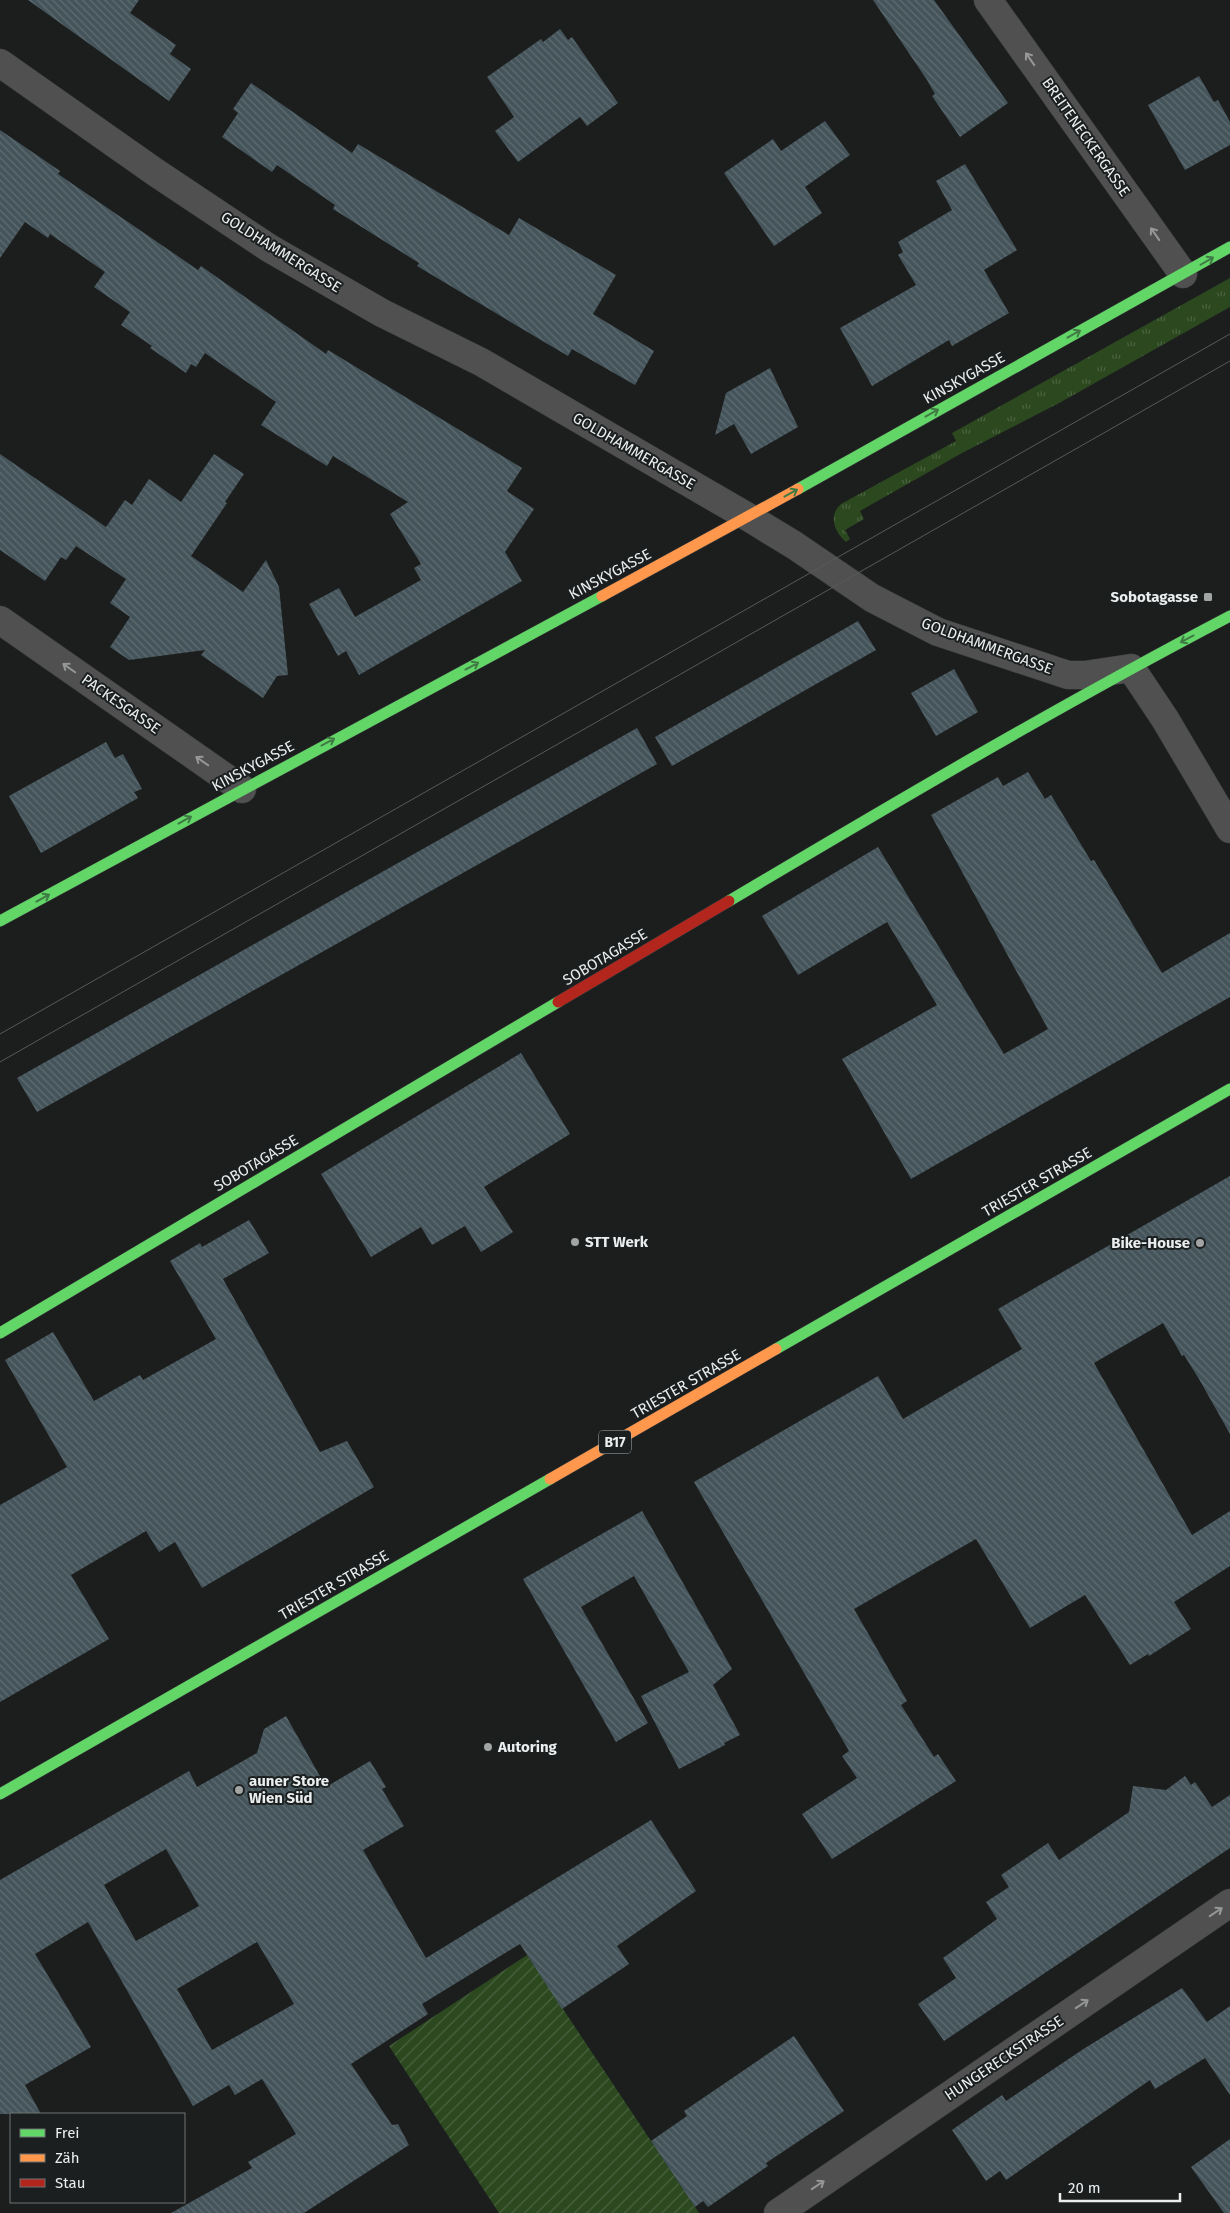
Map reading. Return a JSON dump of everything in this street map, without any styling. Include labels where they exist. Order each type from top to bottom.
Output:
[{"type":"street","name":"BREITENECKERGASSE","points":[[988,0],[1183,274]]},
{"type":"street","name":"GOLDHAMMERGASSE","points":[[0,62],[156,172],[269,248],[382,313],[481,362],[748,517],[794,545],[872,598],[938,632],[1068,675],[1085,675],[1131,668]]},
{"type":"street","name":"KINSKYGASSE","points":[[0,921],[748,517],[1230,247]]},
{"type":"street","name":"SOBOTAGASSE","points":[[0,1333],[935,779],[1131,668],[1230,616]]},
{"type":"street","name":"PACKESGASSE","points":[[0,620],[242,789]]},
{"type":"street","points":[[1131,668],[1164,719],[1230,830]]},
{"type":"street","name":"TRIESTER STRASSE","points":[[0,1794],[1230,1089]]},
{"type":"street","name":"HUNGERECKSTRASSE","points":[[778,2213],[1230,1903]]},
{"type":"green space","points":[[1230,278],[1230,307],[1061,402],[962,453],[860,511],[864,519],[845,530],[850,539],[846,542],[838,533],[834,518],[837,508],[841,504],[956,441],[952,433]]},
{"type":"green space","points":[[527,1955],[699,2213],[499,2213],[389,2046]]},
{"type":"building","points":[[28,0],[139,0],[130,13],[176,45],[170,54],[191,69],[169,101]]},
{"type":"building","points":[[873,0],[934,0],[1008,103],[960,137],[932,96],[935,94],[927,80]]},
{"type":"building","points":[[560,29],[568,40],[572,37],[618,103],[587,126],[580,117],[518,162],[495,131],[514,117],[487,77],[541,39],[543,42]]},
{"type":"building","points":[[1199,76],[1214,102],[1218,100],[1230,122],[1230,145],[1185,170],[1148,105]]},
{"type":"building","points":[[251,83],[352,153],[358,144],[509,235],[519,218],[616,275],[593,314],[654,351],[635,385],[572,349],[568,356],[417,266],[419,263],[333,209],[335,205],[277,165],[272,172],[222,137],[238,113],[233,109]]},
{"type":"building","points":[[825,121],[850,155],[805,187],[822,213],[774,246],[724,173],[773,139],[781,151]]},
{"type":"building","points":[[0,130],[60,171],[58,174],[198,270],[201,266],[326,354],[328,350],[522,468],[507,491],[534,509],[505,552],[522,581],[359,675],[346,651],[338,656],[309,604],[339,588],[355,617],[421,580],[414,568],[421,564],[390,514],[408,502],[333,456],[327,466],[261,425],[276,402],[205,353],[196,367],[191,364],[186,373],[150,348],[152,346],[121,325],[130,312],[94,287],[105,272],[50,234],[48,238],[25,222],[0,258]]},
{"type":"building","points":[[965,164],[1017,250],[984,270],[1009,313],[952,346],[949,340],[872,386],[840,328],[916,285],[898,255],[903,252],[898,242],[952,210],[936,181]]},
{"type":"building","points":[[770,368],[798,427],[751,454],[734,424],[715,435],[726,393]]},
{"type":"building","points":[[0,454],[106,527],[125,500],[132,505],[149,479],[181,502],[214,454],[244,474],[191,556],[243,592],[266,560],[279,587],[288,675],[277,676],[263,698],[201,655],[205,650],[129,660],[110,647],[130,617],[110,603],[126,579],[76,546],[66,560],[61,557],[45,581],[0,550]]},
{"type":"building","points":[[858,621],[876,650],[672,766],[655,737]]},
{"type":"building","points":[[954,669],[978,712],[936,736],[911,693]]},
{"type":"building","points":[[637,728],[657,764],[37,1112],[17,1078]]},
{"type":"building","points":[[106,742],[115,758],[123,754],[142,789],[134,792],[138,798],[41,853],[9,796]]},
{"type":"building","points":[[1028,772],[1045,799],[1051,795],[1091,861],[1094,860],[1162,973],[1230,933],[1230,997],[911,1179],[842,1059],[937,1005],[887,922],[798,975],[762,916],[878,847],[1004,1054],[1048,1029],[931,815],[998,777],[1003,786]]},
{"type":"building","points":[[521,1053],[570,1134],[484,1187],[513,1232],[481,1252],[465,1226],[432,1245],[421,1227],[371,1257],[321,1174]]},
{"type":"building","points":[[1230,1176],[1230,1434],[1199,1379],[1184,1355],[1182,1356],[1163,1323],[1094,1363],[1192,1535],[1230,1511],[1230,1566],[1174,1602],[1191,1629],[1149,1656],[1148,1654],[1130,1665],[1085,1595],[1030,1628],[976,1539],[854,1609],[907,1701],[901,1705],[934,1757],[938,1754],[956,1781],[832,1859],[802,1814],[857,1778],[842,1756],[849,1751],[694,1482],[878,1376],[903,1419],[1022,1349],[998,1309]]},
{"type":"building","points":[[249,1220],[269,1253],[223,1279],[320,1452],[347,1441],[374,1487],[202,1588],[175,1542],[159,1552],[146,1531],[71,1575],[109,1639],[0,1702],[0,1505],[67,1467],[5,1360],[53,1332],[94,1401],[140,1375],[143,1380],[216,1339],[170,1261],[200,1243],[202,1247]]},
{"type":"building","points":[[642,1511],[732,1669],[713,1685],[740,1735],[679,1769],[641,1696],[689,1672],[634,1576],[581,1607],[648,1723],[616,1742],[523,1579]]},
{"type":"building","points":[[286,1716],[326,1787],[370,1761],[386,1787],[382,1789],[404,1826],[363,1850],[426,1958],[651,1820],[696,1891],[617,1946],[629,1964],[562,2009],[520,1944],[422,2004],[428,2014],[351,2064],[392,2125],[398,2124],[409,2145],[304,2213],[171,2213],[252,2168],[248,2162],[296,2134],[262,2079],[235,2095],[229,2085],[193,2106],[88,1922],[35,1954],[91,2047],[25,2085],[40,2113],[0,2114],[0,1880],[189,1771],[197,1787],[257,1753],[264,1729]],"holes":[[[166,1849],[199,1906],[136,1941],[104,1885]],[[257,1942],[294,2004],[212,2050],[177,1989]]]},
{"type":"building","points":[[1185,1776],[1191,1785],[1195,1782],[1212,1807],[1230,1795],[1230,1848],[944,2041],[918,2004],[956,1978],[943,1958],[997,1919],[986,1902],[1009,1887],[1001,1875],[1048,1843],[1059,1860],[1129,1812],[1133,1786],[1166,1790]]},
{"type":"building","points":[[1182,1988],[1207,2022],[1230,2006],[1230,2095],[1205,2058],[1155,2089],[1150,2080],[1006,2180],[1000,2171],[986,2181],[952,2130],[1002,2095],[1006,2101],[1085,2048]]},
{"type":"building","points":[[794,2036],[844,2111],[766,2163],[768,2166],[708,2207],[703,2201],[695,2207],[651,2141],[687,2116],[684,2111]]},
{"type":"building","points":[[1230,2139],[1230,2213],[1224,2213],[1191,2167]]},
{"type":"tram line","points":[[0,1034],[1230,334]]},
{"type":"tram line","points":[[0,1062],[1230,361]]},
{"type":"traffic: fast","points":[[798,489],[1230,247]]},
{"type":"traffic: fast","points":[[0,921],[602,596]]},
{"type":"traffic: fast","points":[[729,901],[1040,719],[1230,616]]},
{"type":"traffic: fast","points":[[0,1333],[558,1002]]},
{"type":"traffic: fast","points":[[776,1349],[1230,1089]]},
{"type":"traffic: fast","points":[[0,1794],[550,1479]]},
{"type":"traffic: slow","points":[[602,596],[798,489]]},
{"type":"traffic: slow","points":[[550,1479],[776,1349]]},
{"type":"traffic: jam","points":[[558,1002],[729,901]]},
{"type":"place","name":"Sobotagasse","points":[[1208,597]]},
{"type":"place","name":"STT Werk","points":[[575,1242]]},
{"type":"place","name":"Bike-House","points":[[1200,1243]]},
{"type":"place","name":"Autoring","points":[[488,1747]]},
{"type":"place","name":"auner Store Wien Süd","points":[[239,1790]]}]
